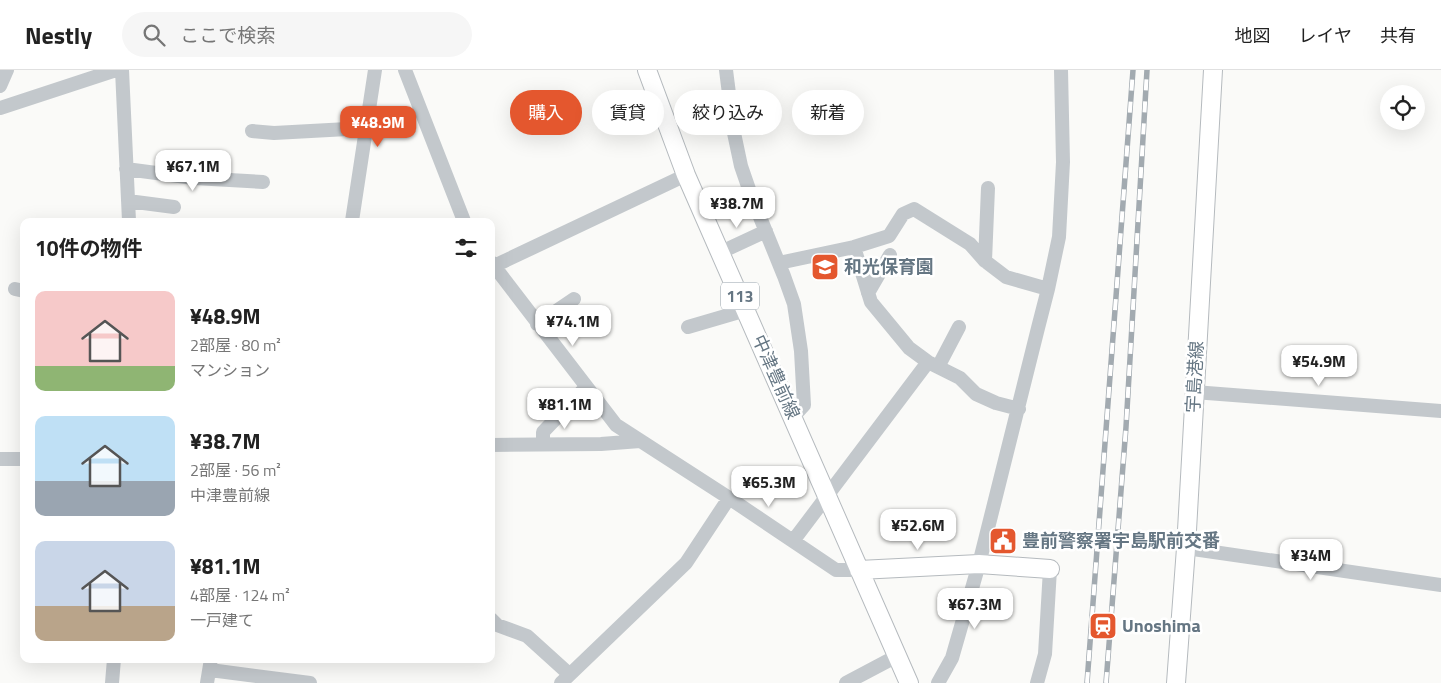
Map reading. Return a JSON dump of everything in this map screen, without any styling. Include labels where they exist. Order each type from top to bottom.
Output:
[{"type":"main road","name":"中津豊前線","points":[[647,70],[686,174],[909,683]]},
{"type":"main road","name":"宇島港線","points":[[1176,683],[1186,548],[1213,70]]},
{"type":"main road","points":[[859,570],[979,564],[1050,569]]},
{"type":"street","points":[[0,86],[7,70]]},
{"type":"street","points":[[0,108],[116,70]]},
{"type":"street","points":[[122,70],[128,218]]},
{"type":"street","points":[[352,218],[375,70]]},
{"type":"street","points":[[405,70],[463,218]]},
{"type":"street","points":[[726,70],[734,133],[742,166],[751,195],[794,304],[801,351],[804,404],[793,417]]},
{"type":"street","points":[[938,683],[952,658],[979,564],[1060,237],[1063,162],[1061,70]]},
{"type":"street","points":[[252,131],[274,133],[366,128]]},
{"type":"street","points":[[126,169],[194,178],[263,182]]},
{"type":"street","points":[[495,263],[686,174]]},
{"type":"street","points":[[985,261],[988,188]]},
{"type":"street","points":[[128,201],[174,207]]},
{"type":"street","points":[[779,263],[854,247],[889,236],[903,214],[914,209],[970,244],[985,261],[1006,276],[1048,289]]},
{"type":"street","points":[[720,252],[766,231]]},
{"type":"street","points":[[854,247],[871,302],[909,348],[933,365],[960,378],[976,394],[996,403],[1018,408]]},
{"type":"street","points":[[868,292],[890,255]]},
{"type":"street","points":[[495,267],[616,425],[836,570],[859,570]]},
{"type":"street","points":[[537,324],[574,300]]},
{"type":"street","points":[[688,327],[746,310]]},
{"type":"street","points":[[793,541],[933,365],[959,327]]},
{"type":"street","points":[[543,444],[543,432],[586,387]]},
{"type":"street","points":[[1194,392],[1441,411]]},
{"type":"street","points":[[495,445],[601,444],[640,441]]},
{"type":"street","points":[[0,459],[20,459]]},
{"type":"street","points":[[495,623],[527,636],[565,678],[686,562],[729,498]]},
{"type":"street","points":[[1186,548],[1441,585]]},
{"type":"street","points":[[1038,683],[1045,654],[1050,569]]},
{"type":"street","points":[[846,683],[897,656]]},
{"type":"street","points":[[112,683],[114,663]]},
{"type":"street","points":[[209,670],[287,682],[310,683]]},
{"type":"railway","points":[[1087,683],[1133,70]]},
{"type":"railway","points":[[1106,683],[1126,427],[1147,70]]},
{"type":"place","name":"和光保育園","points":[[825,267]]},
{"type":"place","name":"豊前警察署宇島駅前交番","points":[[1003,541]]},
{"type":"place","name":"Unoshima","points":[[1103,626]]}]
